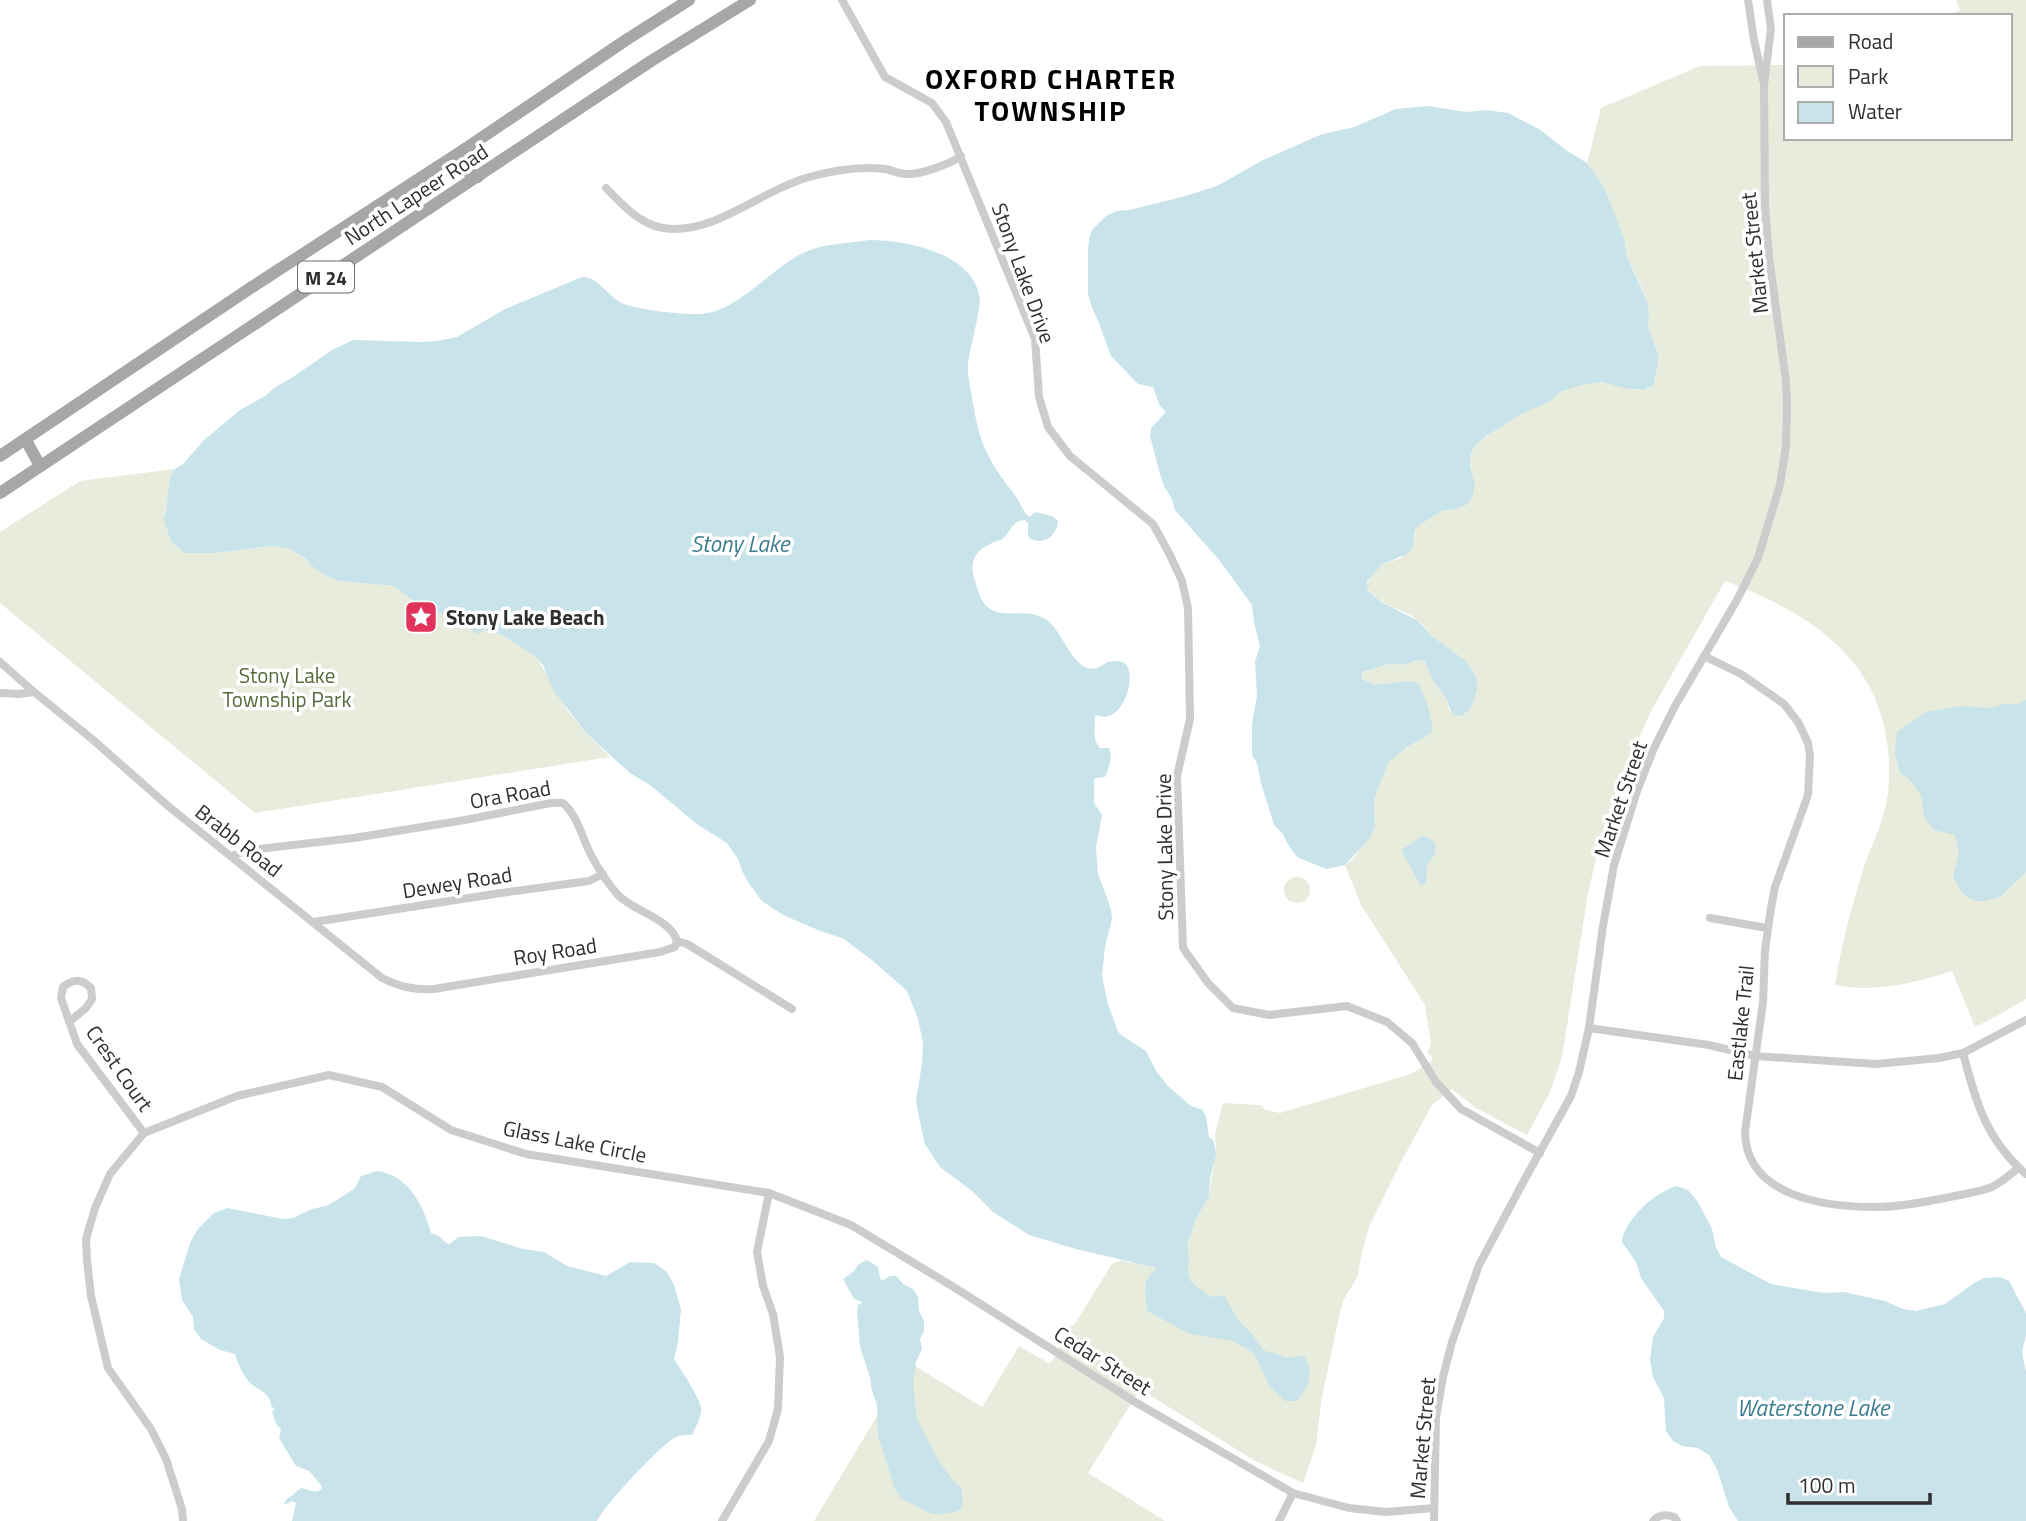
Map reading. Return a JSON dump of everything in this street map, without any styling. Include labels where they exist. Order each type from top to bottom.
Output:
[{"type":"main road","name":"North Lapeer Road","points":[[0,456],[249,289],[466,149],[581,69],[690,0]]},
{"type":"main road","name":"North Lapeer Road","points":[[0,493],[744,1]]},
{"type":"main road","points":[[466,149],[462,161],[465,170],[478,177]]},
{"type":"main road","points":[[26,440],[40,466]]},
{"type":"street","name":"Stony Lake Drive","points":[[842,0],[885,76],[932,103],[946,121],[1035,339],[1039,397],[1048,427],[1070,456],[1153,524],[1182,581],[1188,608],[1190,719],[1177,776],[1182,948],[1208,983],[1233,1007],[1269,1015],[1348,1006],[1387,1022],[1412,1043],[1436,1082],[1461,1110],[1540,1153]]},
{"type":"street","name":"Market Street","points":[[1748,0],[1765,85]]},
{"type":"street","name":"Market Street","points":[[1434,1521],[1436,1417],[1452,1342],[1479,1265],[1571,1097],[1589,1028],[1598,954],[1614,865],[1654,748],[1758,558],[1776,503],[1786,446],[1786,381],[1769,257],[1765,205],[1765,85],[1771,29],[1768,0]]},
{"type":"street","points":[[606,188],[632,215],[649,225],[671,229],[698,226],[716,220],[769,192],[806,178],[850,169],[885,169],[906,175],[950,164],[961,156]]},
{"type":"street","name":"Eastlake Trail","points":[[1704,656],[1741,674],[1784,704],[1798,722],[1808,743],[1810,756],[1808,795],[1776,887],[1768,928],[1763,1002],[1745,1132],[1746,1147],[1753,1165],[1772,1183],[1798,1198],[1853,1207],[1895,1206],[1982,1190],[2007,1178],[2018,1168]]},
{"type":"street","name":"Brabb Road","points":[[0,662],[168,806],[382,978],[408,989],[433,989]]},
{"type":"street","points":[[0,693],[34,692]]},
{"type":"street","name":"Ora Road","points":[[231,856],[250,850],[354,838],[563,803],[570,810],[592,856],[620,897],[673,932],[677,941],[687,944],[792,1009]]},
{"type":"street","name":"Dewey Road","points":[[314,922],[589,881],[603,874]]},
{"type":"street","points":[[1710,918],[1768,928]]},
{"type":"street","name":"Roy Road","points":[[433,989],[660,952],[675,947],[677,941]]},
{"type":"street","name":"Crest Court","points":[[69,1022],[92,999],[91,988],[80,980],[72,980],[63,987],[61,998],[69,1022],[77,1044],[144,1132]]},
{"type":"street","points":[[1589,1028],[1709,1045],[1755,1056],[1876,1064],[1963,1053],[2026,1020]]},
{"type":"street","points":[[1963,1053],[1988,1130],[2018,1168],[2026,1174]]},
{"type":"street","name":"Glass Lake Circle","points":[[183,1521],[182,1509],[166,1459],[151,1429],[108,1368],[87,1260],[86,1239],[104,1186],[110,1174],[144,1132],[237,1096],[329,1075],[382,1087],[451,1130],[526,1154],[769,1193]]},
{"type":"street","points":[[722,1521],[769,1441],[778,1409],[779,1357],[773,1314],[763,1286],[757,1252],[769,1193]]},
{"type":"street","name":"Cedar Street","points":[[769,1193],[851,1224],[1136,1402],[1293,1493],[1349,1508],[1386,1512],[1434,1508]]},
{"type":"street","points":[[1279,1521],[1293,1493]]},
{"type":"street","points":[[1653,1521],[1664,1515],[1674,1517],[1677,1521]]},
{"type":"green space","points":[[1956,0],[2026,0],[2026,999],[1975,1027],[1952,971],[1894,986],[1864,988],[1835,985],[1855,897],[1887,797],[1889,757],[1882,716],[1870,688],[1854,663],[1833,641],[1783,607],[1725,581],[1651,711],[1617,788],[1602,834],[1588,893],[1562,1057],[1550,1092],[1527,1135],[1476,1108],[1452,1089],[1432,1105],[1369,1227],[1358,1276],[1344,1299],[1322,1397],[1316,1445],[1303,1483],[1255,1461],[1140,1389],[1088,1473],[1165,1521],[814,1521],[888,1398],[915,1366],[982,1407],[1019,1346],[1050,1364],[1071,1326],[1112,1264],[1121,1260],[1130,1263],[1187,1245],[1196,1219],[1209,1196],[1216,1149],[1215,1133],[1223,1103],[1261,1105],[1265,1110],[1280,1113],[1411,1074],[1433,1060],[1427,1053],[1431,1044],[1425,1005],[1361,905],[1345,865],[1353,859],[1375,827],[1374,800],[1388,763],[1407,747],[1430,734],[1427,704],[1420,685],[1376,685],[1362,679],[1362,672],[1391,664],[1404,665],[1417,660],[1425,661],[1432,680],[1445,697],[1450,711],[1462,716],[1465,714],[1474,672],[1416,618],[1380,601],[1366,586],[1381,565],[1401,558],[1415,539],[1418,526],[1442,511],[1468,503],[1473,488],[1470,459],[1475,447],[1489,434],[1561,392],[1579,385],[1604,382],[1640,390],[1654,385],[1659,357],[1648,327],[1649,312],[1642,288],[1628,259],[1608,197],[1587,163],[1601,108],[1700,66],[1784,65],[1784,140],[2012,140],[2012,14],[1950,14],[1960,10]]},
{"type":"green space","name":"Stony Lake Township Park","points":[[175,469],[163,517],[171,542],[185,553],[215,553],[275,546],[289,549],[305,558],[312,566],[340,581],[394,586],[416,603],[477,633],[486,630],[504,636],[537,658],[567,710],[610,757],[255,813],[0,603],[0,532],[80,481]]},
{"type":"green space","points":[[1297,877],[1306,881],[1310,890],[1306,899],[1297,903],[1288,899],[1284,890],[1288,881]]},
{"type":"water","points":[[1428,106],[1466,112],[1486,110],[1508,113],[1539,129],[1587,163],[1601,182],[1624,239],[1628,259],[1647,301],[1648,327],[1659,357],[1654,385],[1644,390],[1602,382],[1582,385],[1560,392],[1551,401],[1522,414],[1486,436],[1471,453],[1470,465],[1475,486],[1468,504],[1442,511],[1418,526],[1413,547],[1407,554],[1381,565],[1367,582],[1368,591],[1383,603],[1417,620],[1433,637],[1465,660],[1477,680],[1477,690],[1471,708],[1462,716],[1453,715],[1445,697],[1432,680],[1425,661],[1417,660],[1404,665],[1390,664],[1362,672],[1362,679],[1376,685],[1408,681],[1420,685],[1433,729],[1430,734],[1407,747],[1388,763],[1374,800],[1375,827],[1370,838],[1345,865],[1326,869],[1297,857],[1274,825],[1257,763],[1252,755],[1252,724],[1257,696],[1255,662],[1260,646],[1252,605],[1220,561],[1175,510],[1164,486],[1150,436],[1151,428],[1166,412],[1160,406],[1153,387],[1138,384],[1111,356],[1088,294],[1089,238],[1092,230],[1106,216],[1117,211],[1182,197],[1217,186],[1263,160],[1320,135],[1354,127],[1396,109]]},
{"type":"water","name":"Stony Lake","points":[[869,240],[902,243],[937,252],[953,260],[966,271],[975,284],[980,300],[968,372],[981,438],[997,470],[1029,517],[1036,512],[1052,516],[1058,521],[1052,536],[1043,541],[1028,537],[1028,523],[1025,520],[1014,524],[1002,539],[980,550],[972,569],[982,600],[996,612],[1032,614],[1047,620],[1054,626],[1072,655],[1088,668],[1120,661],[1128,668],[1130,677],[1126,697],[1114,713],[1106,717],[1095,717],[1094,733],[1100,748],[1109,748],[1111,755],[1105,777],[1094,780],[1094,803],[1102,815],[1096,848],[1098,874],[1112,919],[1105,946],[1102,976],[1108,1004],[1118,1032],[1146,1051],[1156,1071],[1168,1086],[1191,1106],[1203,1110],[1209,1137],[1214,1141],[1216,1154],[1209,1196],[1196,1219],[1187,1245],[1191,1282],[1211,1297],[1224,1295],[1238,1320],[1263,1350],[1288,1358],[1304,1356],[1310,1373],[1305,1390],[1297,1401],[1285,1401],[1270,1387],[1255,1355],[1246,1348],[1232,1341],[1190,1334],[1147,1311],[1146,1282],[1157,1268],[1029,1235],[993,1212],[972,1191],[940,1167],[925,1144],[918,1113],[916,1100],[923,1043],[918,1019],[907,991],[844,939],[783,915],[762,901],[727,843],[698,825],[650,785],[630,773],[586,733],[553,690],[543,665],[537,658],[504,636],[486,630],[477,634],[466,626],[416,603],[394,586],[340,581],[328,577],[289,549],[274,546],[215,553],[185,553],[171,542],[163,517],[170,478],[175,469],[240,410],[332,350],[353,340],[422,342],[457,337],[505,309],[582,277],[598,283],[617,300],[629,306],[684,314],[714,312],[740,298],[789,261],[809,250]]},
{"type":"water","points":[[2026,700],[2026,872],[2000,897],[1978,901],[1961,892],[1953,876],[1959,855],[1955,835],[1934,830],[1924,816],[1921,795],[1909,779],[1900,773],[1895,752],[1897,732],[1926,712],[1962,706],[1990,708]]},
{"type":"water","points":[[1422,836],[1435,843],[1436,852],[1427,866],[1426,882],[1421,886],[1401,850]]},
{"type":"water","points":[[377,1171],[398,1178],[406,1185],[419,1202],[431,1233],[446,1243],[450,1244],[458,1237],[481,1236],[523,1249],[544,1252],[567,1266],[606,1276],[630,1262],[654,1263],[667,1272],[681,1309],[674,1359],[697,1397],[701,1408],[700,1418],[692,1435],[676,1437],[646,1463],[597,1521],[292,1521],[296,1503],[292,1501],[284,1504],[286,1500],[301,1488],[318,1491],[322,1488],[321,1485],[309,1471],[296,1466],[279,1438],[281,1429],[276,1424],[272,1412],[275,1409],[271,1406],[269,1397],[248,1381],[235,1354],[220,1350],[201,1339],[194,1329],[193,1317],[182,1300],[179,1279],[190,1243],[197,1230],[214,1213],[227,1208],[283,1219],[293,1218],[337,1200],[355,1188],[361,1176]]},
{"type":"water","name":"Waterstone Lake","points":[[1677,1186],[1688,1190],[1698,1202],[1712,1229],[1721,1257],[1771,1284],[1824,1293],[1844,1292],[1916,1311],[1945,1304],[1984,1278],[2000,1277],[2009,1281],[2026,1313],[2026,1335],[2022,1352],[2026,1372],[2026,1521],[1738,1521],[1729,1507],[1717,1469],[1709,1455],[1698,1448],[1682,1446],[1673,1441],[1666,1431],[1664,1398],[1653,1377],[1650,1360],[1653,1337],[1664,1318],[1664,1311],[1641,1278],[1636,1262],[1622,1242],[1628,1225],[1642,1208],[1660,1194]]},
{"type":"water","points":[[867,1260],[878,1267],[882,1281],[896,1276],[903,1284],[913,1289],[918,1297],[924,1332],[920,1339],[922,1349],[916,1362],[913,1384],[917,1419],[937,1458],[953,1481],[961,1487],[961,1510],[934,1514],[901,1499],[895,1489],[878,1436],[877,1405],[860,1347],[857,1311],[858,1305],[863,1302],[854,1299],[843,1279]]},
{"type":"place","name":"Stony Lake Beach","points":[[421,617]]},
{"type":"district","name":"OXFORD CHARTER TOWNSHIP","points":[[1051,94]]}]
